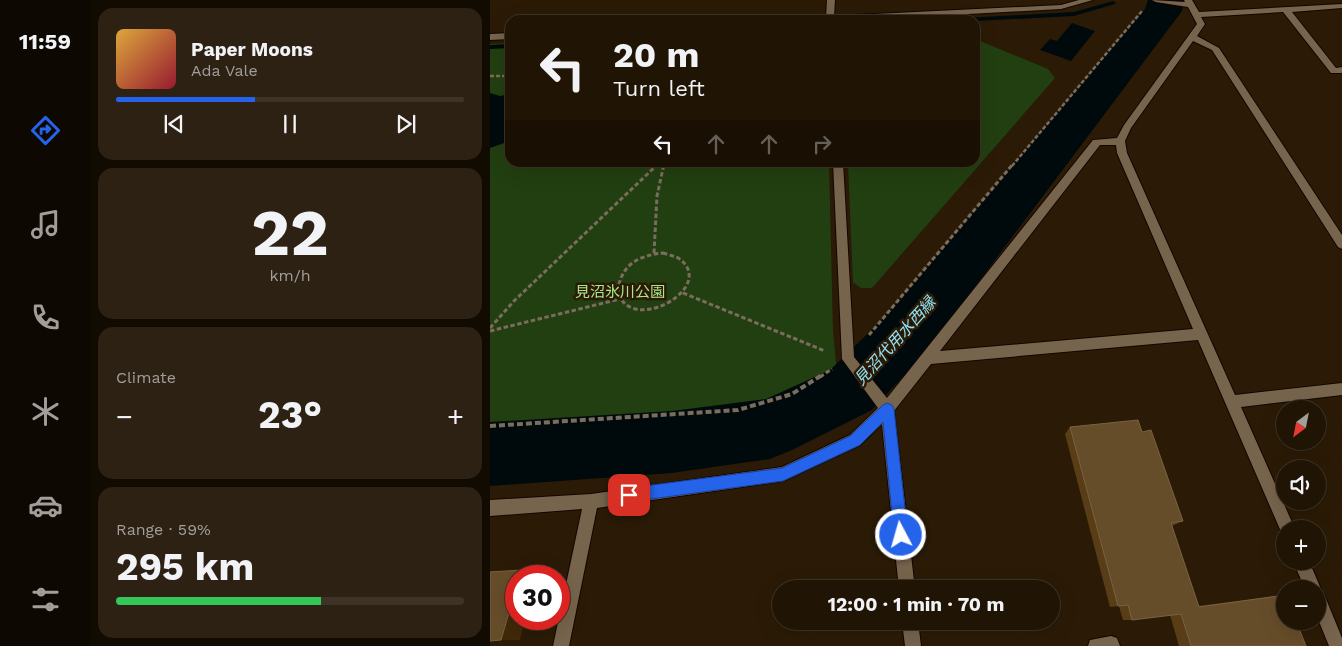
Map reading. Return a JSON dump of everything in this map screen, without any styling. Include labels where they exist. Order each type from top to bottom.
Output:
[{"type":"street","points":[[830,15],[831,0]]},
{"type":"street","points":[[919,15],[1061,7],[1090,0]]},
{"type":"street","points":[[1156,0],[1191,6],[1286,10],[1342,6]]},
{"type":"street","points":[[1191,6],[1201,24],[1127,127],[1120,141],[1122,153],[1282,520]]},
{"type":"street","points":[[1286,10],[1334,71],[1342,70]]},
{"type":"street","points":[[490,38],[505,36]]},
{"type":"street","points":[[1193,37],[1215,48],[1342,244]]},
{"type":"street","points":[[490,508],[591,500],[783,474],[855,440],[887,409],[1097,142],[1120,141]]},
{"type":"street","points":[[838,167],[848,359],[887,409],[906,580]]},
{"type":"street","points":[[927,358],[1202,334]]},
{"type":"street","points":[[1232,402],[1342,389]]},
{"type":"street","points":[[561,646],[591,500]]},
{"type":"street","points":[[1326,619],[1337,646]]},
{"type":"street","points":[[911,630],[913,646]]},
{"type":"street","points":[[1096,646],[1111,644],[1112,646]]},
{"type":"path","points":[[490,426],[738,410],[792,394],[848,359],[1147,4]]},
{"type":"path","points":[[490,76],[505,76]]},
{"type":"path","points":[[490,330],[514,301],[655,167]]},
{"type":"path","points":[[654,254],[657,196],[664,167]]},
{"type":"path","points":[[654,254],[673,255],[681,259],[687,266],[689,274],[688,283],[683,293],[662,308],[649,311],[637,310],[627,306],[620,299],[617,291],[618,281],[623,272],[640,258],[654,254]]},
{"type":"path","points":[[683,293],[810,346],[848,359]]},
{"type":"path","points":[[490,330],[620,299]]},
{"type":"green space","points":[[980,41],[1048,69],[1055,78],[980,164]]},
{"type":"green space","name":"見沼氷川公園","points":[[505,43],[505,167],[829,167],[833,331],[837,374],[795,398],[737,415],[490,430],[490,44]]},
{"type":"green space","points":[[848,167],[977,167],[872,288],[861,288],[853,282]]},
{"type":"shaded area","points":[[1072,23],[1095,31],[1071,61],[1040,50],[1050,39],[1057,41]]},
{"type":"shaded area","points":[[490,93],[500,96],[505,95],[505,143],[490,148]]},
{"type":"building","points":[[1138,420],[1142,432],[1151,430],[1183,521],[1171,523],[1199,607],[1276,596],[1276,630],[1300,630],[1306,646],[1191,646],[1181,614],[1132,620],[1128,605],[1118,606],[1070,427]]},
{"type":"building","points":[[505,571],[505,626],[501,640],[490,641],[490,572]]},
{"type":"waterway","name":"見沼代用水西縁","points":[[490,454],[672,442],[770,429],[851,390],[905,335],[1163,11],[1166,0]]},
{"type":"waterway","points":[[980,19],[1074,14],[1113,3]]},
{"type":"waterway","points":[[490,47],[505,46]]},
{"type":"route","points":[[629,495],[783,474],[855,440],[887,409],[901,535]]}]
